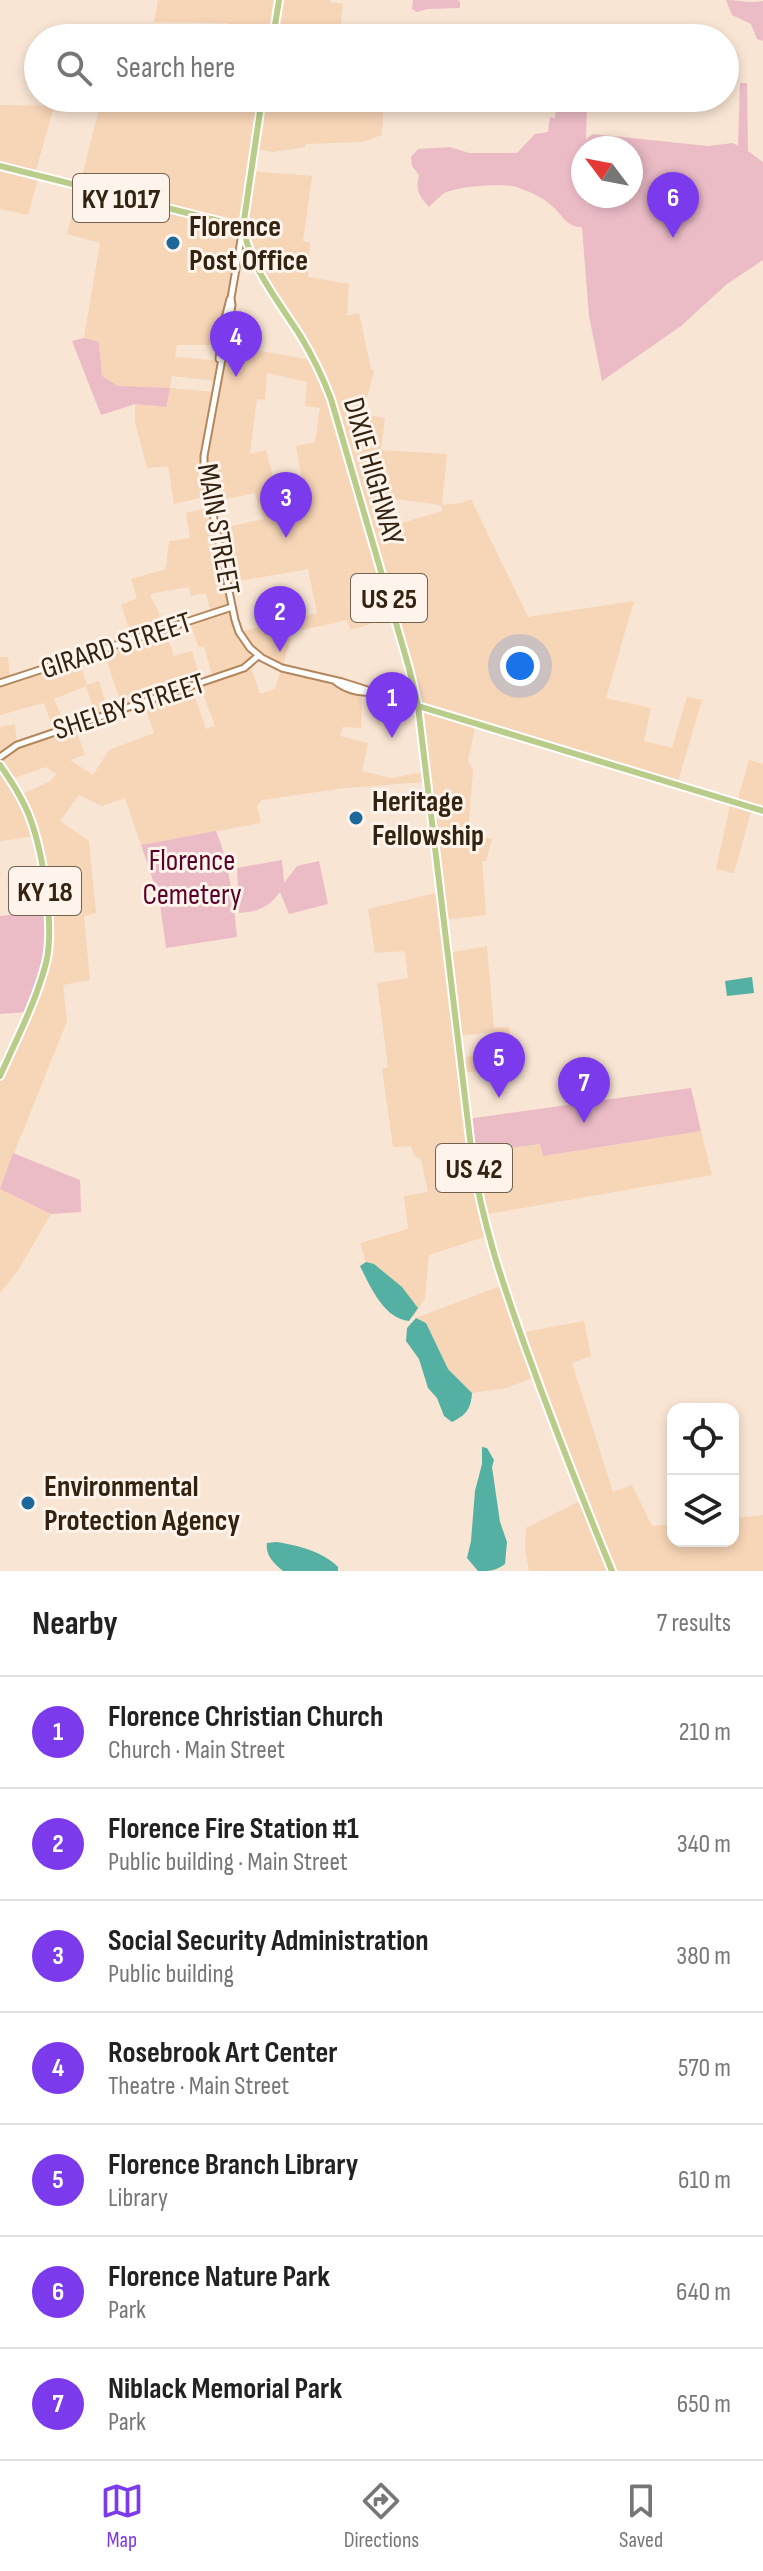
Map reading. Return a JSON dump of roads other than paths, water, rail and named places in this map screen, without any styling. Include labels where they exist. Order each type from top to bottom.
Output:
[{"type":"main road","points":[[275,24],[279,0]]},
{"type":"main road","name":"DIXIE HIGHWAY","points":[[260,112],[243,227],[254,262],[306,346],[331,399],[418,706]]},
{"type":"main road","name":"KY 1017","points":[[0,166],[243,227]]},
{"type":"main road","points":[[418,706],[763,811]]},
{"type":"main road","name":"US 42","points":[[418,706],[480,1209],[499,1275],[549,1413],[612,1571]]},
{"type":"main road","name":"KY 18","points":[[0,765],[22,798],[34,829],[49,919],[49,937],[44,971],[0,1076]]},
{"type":"street","name":"MAIN STREET","points":[[243,227],[218,354],[220,361],[204,471],[240,635],[258,656]]},
{"type":"street","name":"GIRARD STREET","points":[[0,683],[232,607]]},
{"type":"street","points":[[258,656],[286,670],[418,706]]},
{"type":"street","name":"SHELBY STREET","points":[[0,757],[25,742],[244,668],[258,656]]},
{"type":"water","points":[[752,977],[754,993],[727,996],[725,981]]},
{"type":"water","points":[[366,1262],[374,1264],[402,1287],[418,1308],[409,1321],[392,1314],[379,1300],[360,1266]]},
{"type":"water","points":[[416,1318],[426,1323],[448,1369],[472,1393],[467,1411],[452,1422],[444,1416],[437,1398],[428,1388],[419,1359],[406,1341],[407,1328]]},
{"type":"water","points":[[482,1447],[487,1448],[494,1460],[492,1467],[500,1522],[507,1542],[505,1564],[492,1570],[478,1571],[467,1558]]},
{"type":"water","points":[[276,1542],[318,1553],[338,1567],[338,1571],[283,1571],[267,1551],[267,1543]]},
{"type":"place","name":"Florence Nature Park","points":[[673,238]]},
{"type":"place","name":"Florence Post Office","points":[[173,243]]},
{"type":"place","name":"Rosebrook Art Center","points":[[236,377]]},
{"type":"place","name":"Social Security Administration","points":[[286,538]]},
{"type":"place","name":"Florence Fire Station #1","points":[[280,652]]},
{"type":"place","name":"Florence Christian Church","points":[[392,738]]},
{"type":"place","name":"Heritage Fellowship","points":[[356,818]]},
{"type":"place","name":"Florence Branch Library","points":[[499,1098]]},
{"type":"place","name":"Niblack Memorial Park","points":[[584,1123]]},
{"type":"place","name":"Environmental Protection Agency","points":[[28,1503]]},
{"type":"park label","name":"Florence Cemetery","points":[[192,877]]}]
